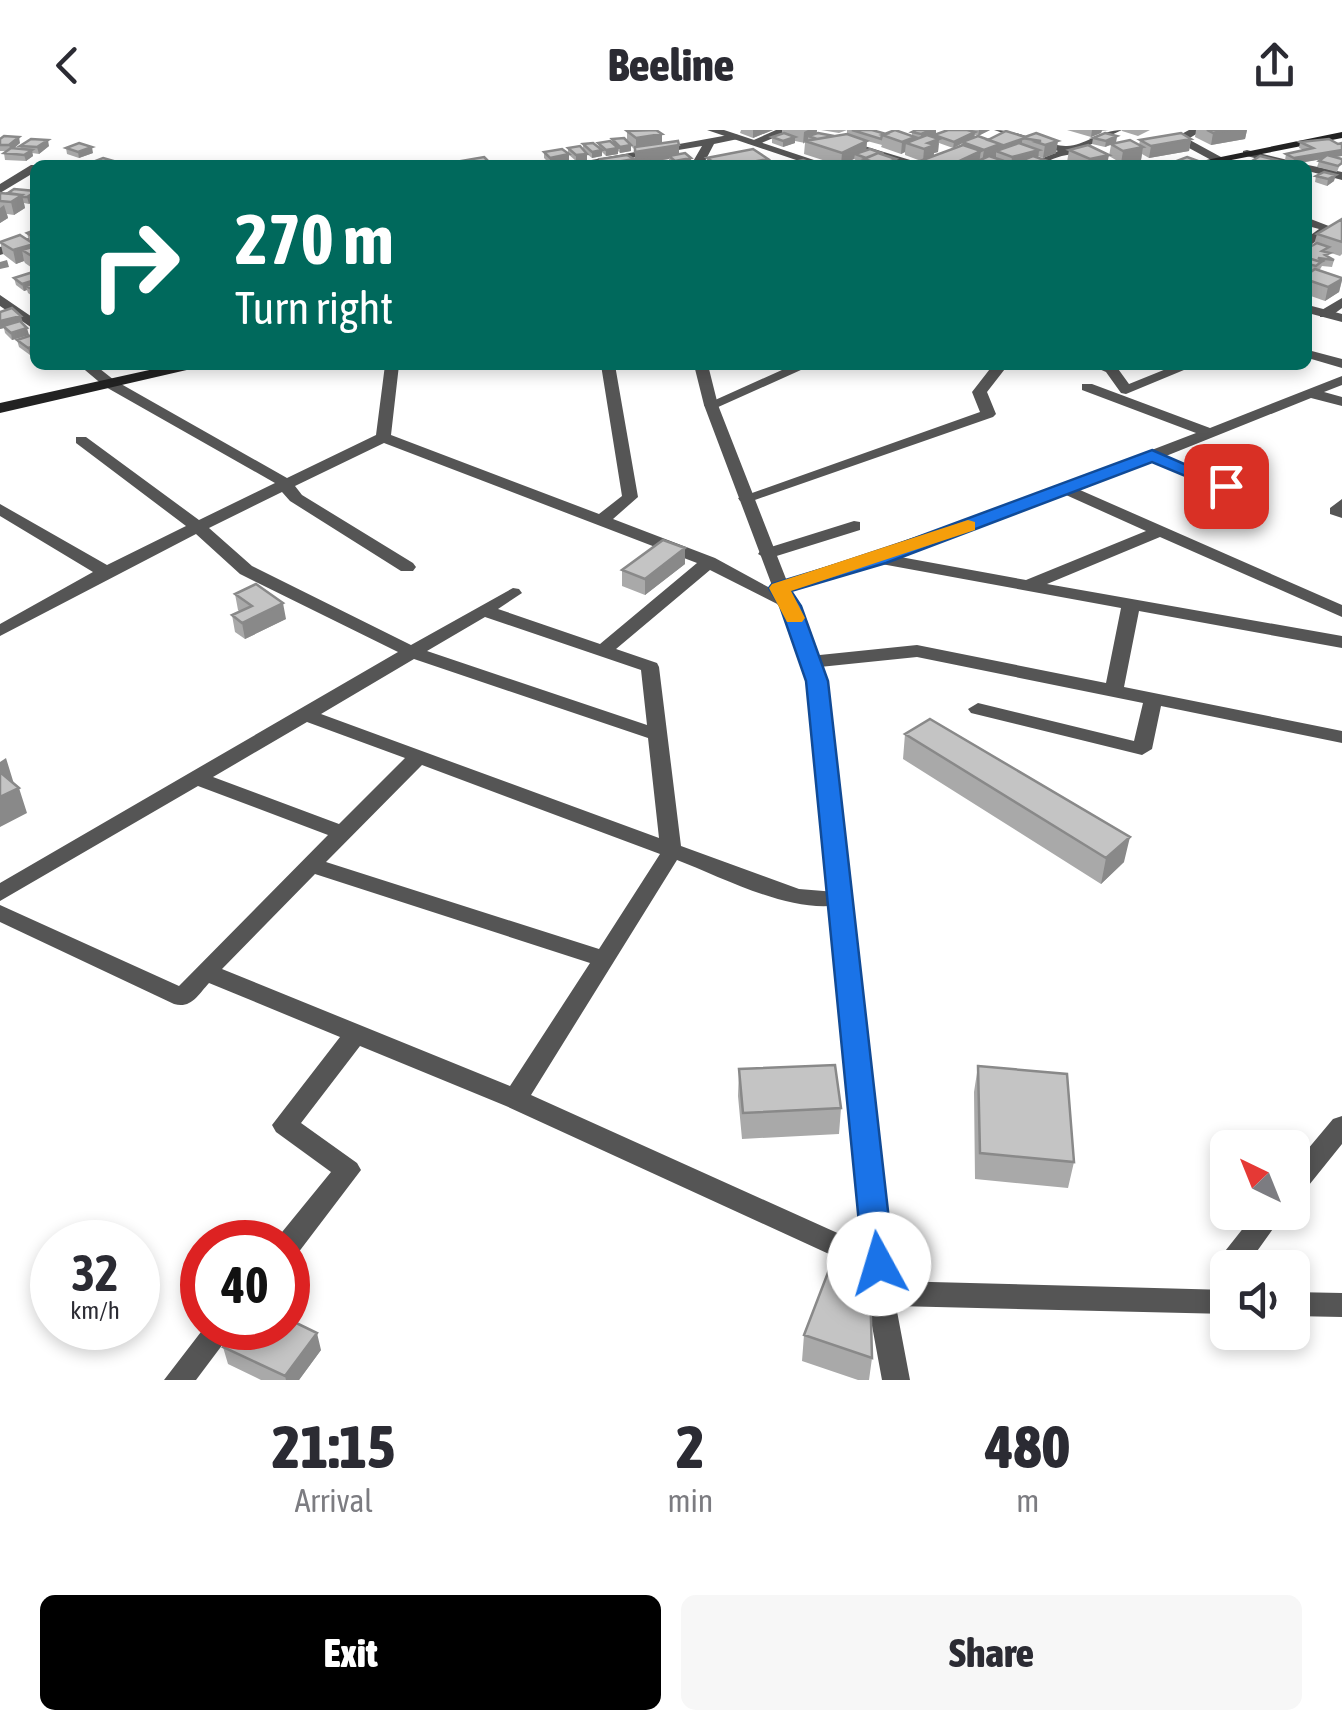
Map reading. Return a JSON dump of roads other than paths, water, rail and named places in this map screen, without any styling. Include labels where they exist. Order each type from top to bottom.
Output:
[{"type":"main road","points":[[1213,160],[1342,134]]},
{"type":"main road","points":[[0,408],[168,370]]},
{"type":"street","points":[[753,142],[786,130]]},
{"type":"street","points":[[1047,160],[1116,130]]},
{"type":"street","points":[[1196,130],[1180,139],[1218,159]]},
{"type":"street","points":[[989,140],[1007,131],[1100,160]]},
{"type":"street","points":[[699,160],[711,136]]},
{"type":"street","points":[[601,160],[672,148],[711,136],[734,137],[808,160]]},
{"type":"street","points":[[841,142],[900,160]]},
{"type":"street","points":[[672,148],[689,160]]},
{"type":"street","points":[[1248,153],[1276,160]]},
{"type":"street","points":[[1312,169],[1341,175]]},
{"type":"street","points":[[0,189],[30,171]]},
{"type":"street","points":[[1312,239],[1342,220]]},
{"type":"street","points":[[1312,223],[1328,228]]},
{"type":"street","points":[[0,251],[30,242]]},
{"type":"street","points":[[0,299],[30,322]]},
{"type":"street","points":[[1324,314],[1342,302]]},
{"type":"street","points":[[1312,310],[1342,318]]},
{"type":"street","points":[[1312,355],[1342,364]]},
{"type":"street","points":[[92,370],[109,383],[277,476],[296,498],[407,567]]},
{"type":"street","points":[[382,437],[391,370]]},
{"type":"street","points":[[602,520],[630,497],[609,370]]},
{"type":"street","points":[[703,370],[711,405],[817,681],[879,1278],[896,1380]]},
{"type":"street","points":[[711,405],[793,370]]},
{"type":"street","points":[[746,498],[988,414],[978,392],[997,370]]},
{"type":"street","points":[[1111,370],[1119,391]]},
{"type":"street","points":[[1119,391],[1176,370]]},
{"type":"street","points":[[0,631],[106,572],[382,437],[709,562],[785,597],[879,558],[1068,490],[1342,380]]},
{"type":"street","points":[[1087,386],[1119,391],[1209,433]]},
{"type":"street","points":[[1310,393],[1342,402]]},
{"type":"street","points":[[81,440],[199,528],[246,570],[412,652],[658,735]]},
{"type":"street","points":[[1152,456],[1262,502]]},
{"type":"street","points":[[1068,490],[1342,612]]},
{"type":"street","points":[[1342,504],[1336,511],[1342,512]]},
{"type":"street","points":[[0,509],[106,572]]},
{"type":"street","points":[[767,554],[854,526]]},
{"type":"street","points":[[1027,586],[1160,531]]},
{"type":"street","points":[[879,558],[1342,642]]},
{"type":"street","points":[[603,651],[709,562]]},
{"type":"street","points":[[0,893],[513,593]]},
{"type":"street","points":[[1114,692],[1131,604]]},
{"type":"street","points":[[482,610],[650,667],[671,853],[515,1098]]},
{"type":"street","points":[[810,662],[917,651],[1342,737]]},
{"type":"street","points":[[978,709],[1142,749],[1153,700]]},
{"type":"street","points":[[307,715],[797,897],[840,898]]},
{"type":"street","points":[[0,913],[182,998],[418,757]]},
{"type":"street","points":[[198,779],[343,832]]},
{"type":"street","points":[[311,865],[605,960]]},
{"type":"street","points":[[206,972],[515,1098],[879,1278],[1210,1302]]},
{"type":"street","points":[[308,1220],[348,1170],[284,1125],[355,1035]]},
{"type":"street","points":[[1310,1166],[1342,1126]]},
{"type":"street","points":[[1242,1250],[1258,1230]]},
{"type":"street","points":[[1310,1304],[1342,1305]]},
{"type":"street","points":[[178,1380],[203,1350]]}]
